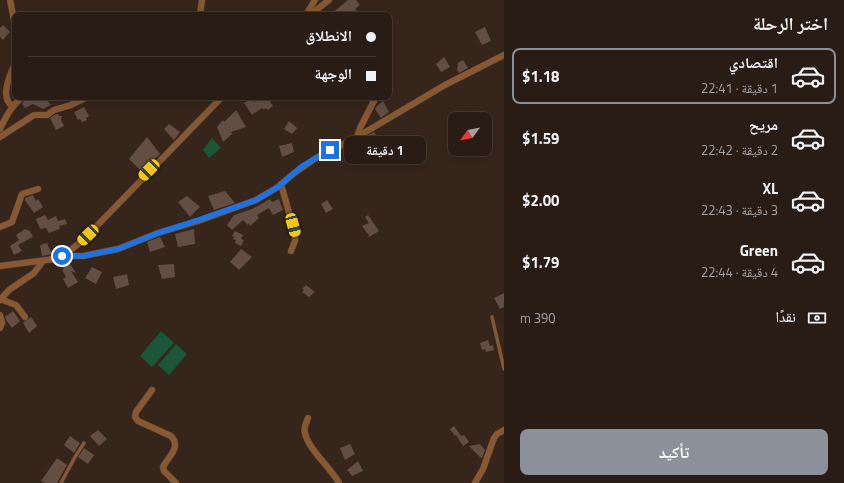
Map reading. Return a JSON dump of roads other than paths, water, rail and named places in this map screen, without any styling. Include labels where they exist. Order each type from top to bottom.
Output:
[{"type":"street","points":[[10,0],[12,12]]},
{"type":"street","points":[[200,12],[202,0]]},
{"type":"street","points":[[308,12],[315,0]]},
{"type":"street","points":[[314,12],[329,0]]},
{"type":"street","points":[[0,266],[43,261],[62,256],[83,256],[118,249],[158,233],[256,200],[281,184],[316,158],[358,137],[445,85],[504,55]]},
{"type":"street","points":[[12,71],[7,82],[5,98],[8,104],[12,106]]},
{"type":"street","points":[[0,129],[6,114],[19,100]]},
{"type":"street","points":[[0,137],[34,115],[47,115],[54,110],[71,105],[81,100]]},
{"type":"street","points":[[62,256],[88,235],[219,100]]},
{"type":"street","points":[[358,137],[360,128],[374,100]]},
{"type":"street","points":[[281,184],[295,234],[296,241],[291,251]]},
{"type":"street","points":[[0,227],[12,222],[22,194],[38,189]]},
{"type":"street","points":[[25,316],[16,305],[0,299],[9,290],[34,273],[43,261]]},
{"type":"street","points":[[0,314],[2,323],[0,328]]},
{"type":"street","points":[[152,390],[136,412],[135,418],[138,422],[171,436],[175,440],[176,445],[174,450],[163,467],[164,471],[176,483]]},
{"type":"street","points":[[308,418],[305,426],[305,435],[317,455],[339,483]]},
{"type":"street","points":[[475,483],[494,438],[497,434],[504,430]]},
{"type":"lane","points":[[492,317],[504,369]]},
{"type":"lane","points":[[61,483],[75,456],[84,443]]}]
